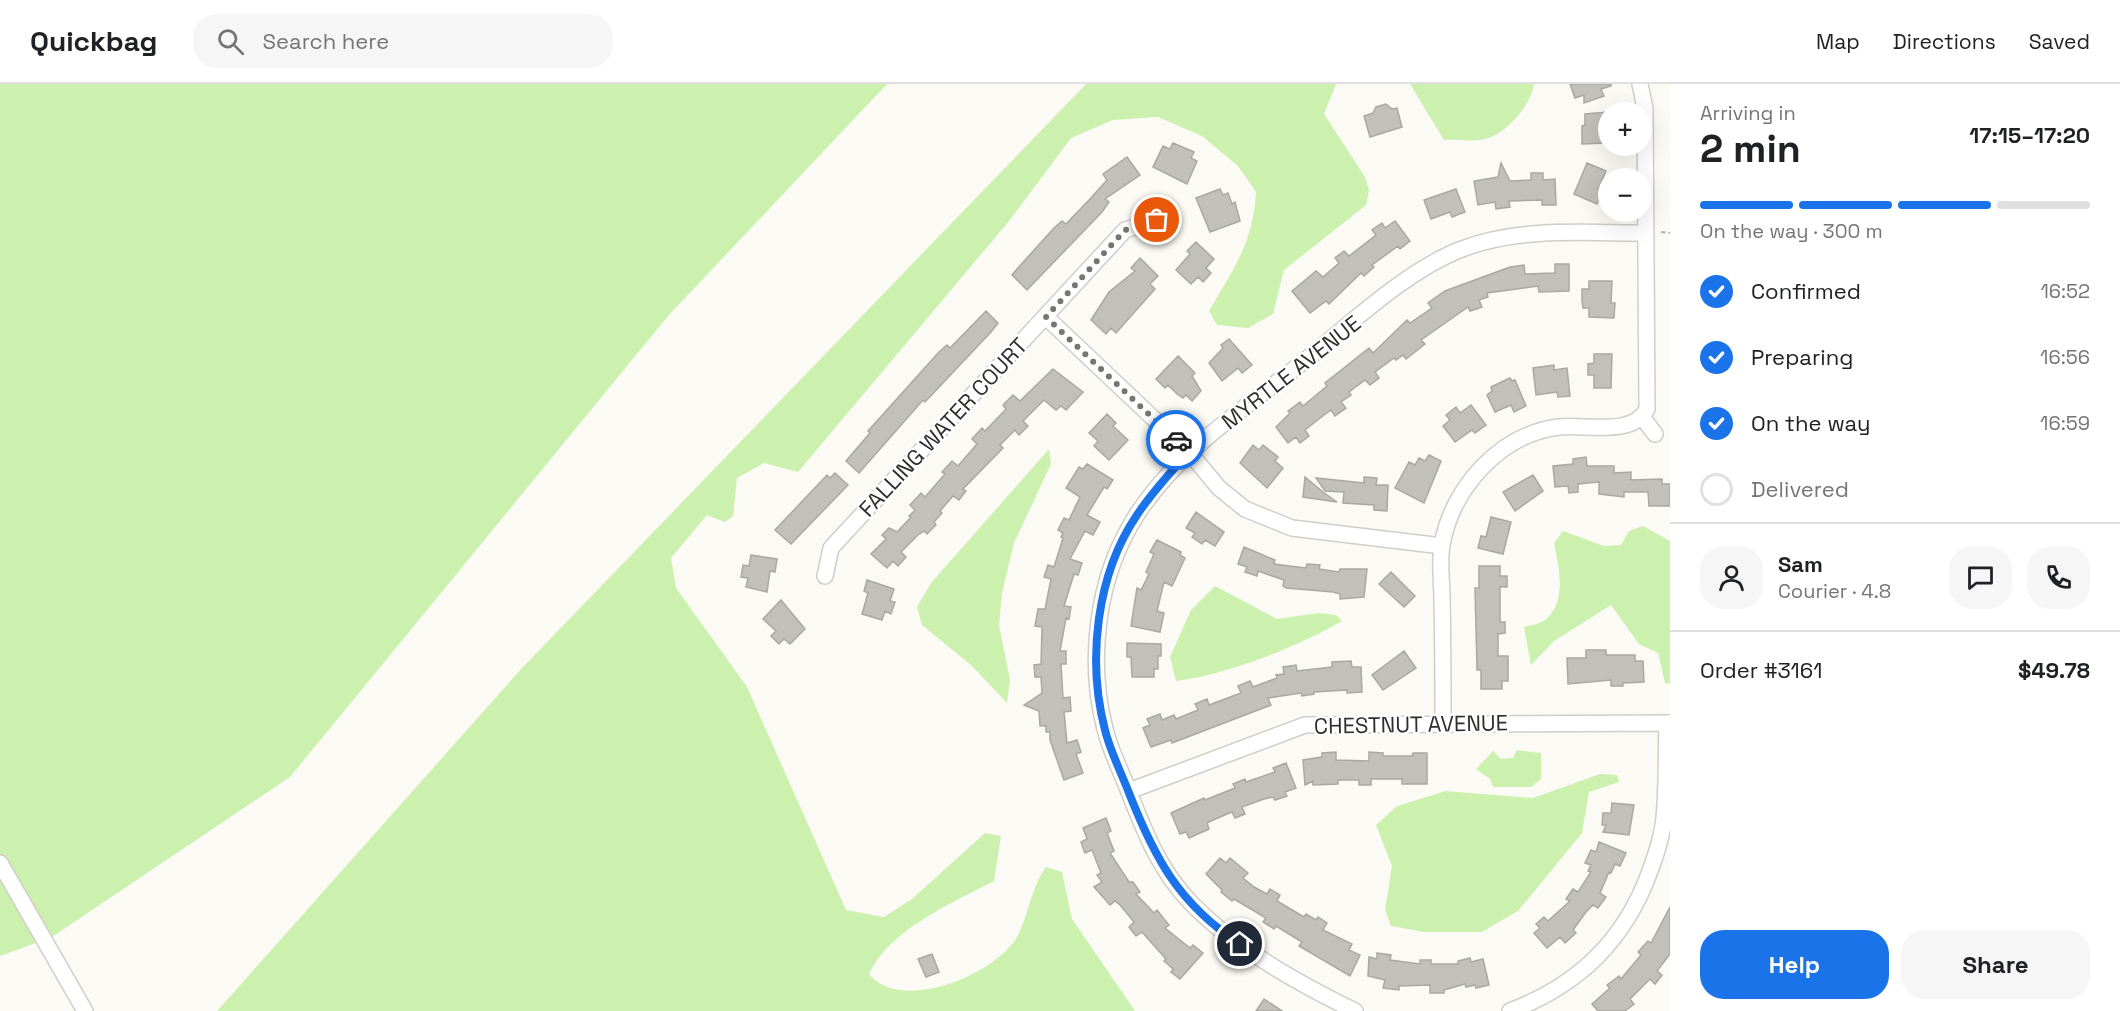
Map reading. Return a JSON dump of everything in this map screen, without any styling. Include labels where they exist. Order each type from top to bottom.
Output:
[{"type":"street","points":[[1443,723],[1442,546],[1455,504],[1470,481],[1487,462],[1511,443],[1558,427],[1616,426],[1635,423],[1642,418],[1648,402],[1644,233],[1645,108],[1640,84]]},
{"type":"street","name":"FALLING WATER COURT","points":[[825,576],[831,548],[1125,230],[1157,220]]},
{"type":"street","name":"MYRTLE AVENUE","points":[[1355,1011],[1313,991],[1231,938],[1191,903],[1167,875],[1146,836],[1105,731],[1096,665],[1099,619],[1107,584],[1135,517],[1189,452],[1392,292],[1430,266],[1461,249],[1526,234],[1644,233]]},
{"type":"street","points":[[1046,317],[1189,452],[1219,488],[1245,509],[1292,528],[1442,546]]},
{"type":"street","points":[[1642,418],[1655,434]]},
{"type":"street","points":[[1510,1011],[1548,994],[1603,953],[1624,926],[1641,894],[1656,854],[1664,820],[1668,723]]},
{"type":"street","name":"CHESTNUT AVENUE","points":[[1129,791],[1305,725],[1668,723]]},
{"type":"street","points":[[0,864],[85,1011]]},
{"type":"green space","points":[[0,84],[887,84],[668,316],[290,777],[49,939],[0,855]]},
{"type":"green space","points":[[1086,84],[1336,84],[1324,114],[1365,177],[1369,190],[1366,205],[1284,270],[1273,314],[1248,328],[1217,325],[1209,311],[1241,254],[1254,210],[1256,192],[1238,166],[1202,136],[1158,117],[1113,120],[1071,138],[1009,221],[798,472],[764,463],[737,478],[733,516],[725,522],[707,515],[671,558],[676,588],[747,687],[846,910],[884,917],[912,899],[985,833],[1001,836],[994,881],[942,908],[907,931],[891,944],[869,974],[882,985],[900,990],[920,990],[962,979],[982,969],[1000,956],[1018,936],[1040,876],[1046,867],[1062,872],[1072,919],[1135,1011],[217,1011],[523,667]]},
{"type":"green space","points":[[1410,84],[1534,84],[1524,107],[1512,122],[1498,133],[1480,140],[1444,140]]},
{"type":"green space","points":[[1049,449],[1051,464],[1014,543],[1002,593],[999,625],[1010,680],[1007,703],[971,665],[922,625],[917,607],[931,583]]},
{"type":"green space","points":[[1643,526],[1670,541],[1670,684],[1665,683],[1658,653],[1639,644],[1611,605],[1554,641],[1531,665],[1524,627],[1544,621],[1553,612],[1557,603],[1560,583],[1554,543],[1563,531],[1604,546],[1621,545],[1629,531]]},
{"type":"green space","points":[[1215,586],[1277,619],[1319,613],[1336,615],[1342,621],[1325,631],[1261,658],[1216,673],[1176,681],[1170,657],[1191,610]]},
{"type":"green space","points":[[1517,750],[1541,753],[1541,779],[1531,787],[1493,787],[1490,779],[1476,769],[1493,751],[1501,759],[1513,758]]},
{"type":"green space","points":[[1600,774],[1617,775],[1619,782],[1589,792],[1582,833],[1518,911],[1482,932],[1424,932],[1391,926],[1385,910],[1392,866],[1376,825],[1397,806],[1446,791],[1533,798]]},
{"type":"green space","points":[[0,871],[41,941],[0,956]]},
{"type":"building","points":[[1570,84],[1611,84],[1611,86],[1601,89],[1604,96],[1584,103],[1584,95],[1575,98]]},
{"type":"building","points":[[1386,104],[1392,109],[1397,108],[1402,127],[1370,137],[1364,116],[1373,113],[1376,107]]},
{"type":"building","points":[[1598,113],[1598,143],[1582,144],[1585,114]]},
{"type":"building","points":[[1173,143],[1194,152],[1191,158],[1197,161],[1187,184],[1153,167],[1163,146],[1170,149]]},
{"type":"building","points":[[1127,157],[1140,175],[1105,199],[1109,202],[1102,212],[1027,290],[1012,275],[1054,228],[1062,221],[1066,224],[1089,200],[1107,180],[1103,174]]},
{"type":"building","points":[[1501,163],[1510,181],[1531,180],[1531,173],[1543,173],[1543,180],[1555,179],[1556,205],[1542,205],[1542,200],[1509,201],[1510,207],[1496,209],[1495,202],[1478,205],[1474,181],[1498,177]]},
{"type":"building","points":[[1587,163],[1599,168],[1597,204],[1574,194]]},
{"type":"building","points":[[1220,189],[1223,195],[1228,193],[1232,204],[1235,202],[1240,221],[1210,232],[1196,198]]},
{"type":"building","points":[[1456,189],[1465,212],[1452,217],[1450,212],[1431,219],[1424,200]]},
{"type":"building","points":[[1395,221],[1410,241],[1400,249],[1398,246],[1372,265],[1374,267],[1364,276],[1361,273],[1329,304],[1326,301],[1310,313],[1292,291],[1316,271],[1323,277],[1339,263],[1335,258],[1344,251],[1349,256],[1376,235],[1372,230],[1382,223],[1385,228]]},
{"type":"building","points":[[1196,242],[1214,259],[1206,268],[1211,273],[1203,282],[1198,277],[1191,284],[1176,270],[1190,254],[1187,251]]},
{"type":"building","points":[[1140,258],[1158,276],[1150,284],[1155,289],[1116,333],[1111,328],[1106,334],[1091,320],[1109,292],[1135,271],[1131,268]]},
{"type":"building","points":[[1555,264],[1569,264],[1569,291],[1539,292],[1538,286],[1487,293],[1488,297],[1479,300],[1482,307],[1470,311],[1468,307],[1421,340],[1425,344],[1406,359],[1403,355],[1396,360],[1394,358],[1375,372],[1379,378],[1370,385],[1365,380],[1349,392],[1351,395],[1341,402],[1346,408],[1335,416],[1331,410],[1324,415],[1305,430],[1309,436],[1300,443],[1296,437],[1288,443],[1276,427],[1290,413],[1288,411],[1300,402],[1303,406],[1327,386],[1325,383],[1369,348],[1373,353],[1407,320],[1410,323],[1432,308],[1428,303],[1445,291],[1510,267],[1524,265],[1525,274],[1555,273]]},
{"type":"building","points":[[1589,281],[1612,281],[1611,303],[1615,303],[1614,318],[1589,317],[1589,308],[1583,308],[1582,289],[1589,289]]},
{"type":"building","points":[[986,311],[998,323],[991,332],[925,402],[923,400],[859,473],[846,461],[870,433],[868,431],[939,352],[947,345],[950,348]]},
{"type":"building","points":[[1229,339],[1252,365],[1242,373],[1238,368],[1222,381],[1209,363],[1223,348],[1221,345]]},
{"type":"building","points":[[1594,354],[1612,354],[1611,388],[1594,388],[1594,375],[1588,375],[1588,364],[1594,363]]},
{"type":"building","points":[[1178,356],[1195,373],[1192,376],[1201,391],[1192,401],[1186,395],[1183,398],[1177,394],[1168,385],[1165,388],[1156,379]]},
{"type":"building","points":[[1554,365],[1554,370],[1567,368],[1570,396],[1558,397],[1557,392],[1536,395],[1533,368]]},
{"type":"building","points":[[1053,369],[1083,392],[1066,410],[1061,406],[1056,410],[1044,400],[1023,421],[1028,426],[1019,435],[1015,430],[1000,445],[1003,448],[963,489],[966,491],[959,500],[953,496],[940,511],[942,513],[934,522],[936,525],[927,534],[924,531],[918,535],[901,552],[906,557],[898,566],[893,561],[887,568],[871,554],[886,539],[882,535],[889,528],[897,532],[911,517],[909,516],[915,510],[910,505],[921,493],[925,497],[945,474],[942,472],[952,461],[958,466],[977,444],[972,439],[982,428],[985,431],[1006,409],[1003,405],[1013,395],[1020,401]]},
{"type":"building","points":[[1510,378],[1512,381],[1515,380],[1526,406],[1514,412],[1511,405],[1495,412],[1487,395],[1492,391],[1491,387]]},
{"type":"building","points":[[1471,405],[1486,425],[1475,433],[1472,430],[1455,442],[1443,426],[1450,420],[1446,415],[1456,407],[1460,413]]},
{"type":"building","points":[[1107,414],[1116,423],[1113,426],[1128,440],[1109,460],[1094,446],[1098,441],[1089,433]]},
{"type":"building","points":[[1253,445],[1259,450],[1263,445],[1278,457],[1275,461],[1283,468],[1267,488],[1240,463]]},
{"type":"building","points":[[1429,455],[1441,461],[1424,503],[1395,488],[1409,462],[1415,465],[1419,458],[1425,461]]},
{"type":"building","points":[[1586,457],[1587,466],[1614,466],[1614,473],[1631,472],[1631,480],[1662,479],[1662,484],[1670,484],[1670,506],[1649,506],[1648,492],[1624,492],[1624,497],[1599,494],[1599,482],[1578,484],[1578,492],[1569,493],[1568,486],[1555,487],[1553,466],[1573,464],[1573,459]]},
{"type":"building","points":[[1087,464],[1113,480],[1107,489],[1104,487],[1087,515],[1100,522],[1093,535],[1085,531],[1070,559],[1082,563],[1078,575],[1074,574],[1064,606],[1071,607],[1069,619],[1066,618],[1060,651],[1066,651],[1066,664],[1061,664],[1063,698],[1070,697],[1071,711],[1064,712],[1067,743],[1077,740],[1081,752],[1076,754],[1083,773],[1064,780],[1050,740],[1050,732],[1046,732],[1046,726],[1040,726],[1039,711],[1024,705],[1042,693],[1041,677],[1035,677],[1034,665],[1041,664],[1042,627],[1035,626],[1038,609],[1045,609],[1051,579],[1044,577],[1048,565],[1054,567],[1063,538],[1061,537],[1063,533],[1058,530],[1064,518],[1069,520],[1080,497],[1066,488],[1079,467],[1083,469]]},
{"type":"building","points":[[835,473],[848,485],[791,544],[775,530],[827,475],[830,478]]},
{"type":"building","points":[[1533,475],[1543,491],[1515,511],[1503,492]]},
{"type":"building","points":[[1305,477],[1323,492],[1337,502],[1303,497]]},
{"type":"building","points":[[1364,477],[1377,478],[1376,485],[1388,485],[1387,511],[1374,510],[1374,505],[1343,503],[1344,492],[1325,491],[1316,478],[1364,483]]},
{"type":"building","points":[[1196,512],[1224,532],[1215,546],[1205,540],[1202,544],[1192,537],[1195,533],[1186,528]]},
{"type":"building","points":[[1491,517],[1511,522],[1503,554],[1478,548],[1481,536],[1486,537]]},
{"type":"building","points":[[1157,540],[1181,552],[1180,555],[1185,558],[1172,586],[1164,582],[1157,611],[1164,613],[1160,632],[1131,626],[1137,588],[1141,590],[1149,574],[1146,572],[1154,554],[1150,552]]},
{"type":"building","points":[[1244,547],[1275,560],[1274,564],[1306,568],[1307,564],[1320,565],[1319,569],[1339,572],[1340,569],[1367,569],[1364,597],[1340,599],[1340,594],[1333,592],[1286,588],[1283,586],[1284,580],[1258,571],[1257,576],[1245,572],[1247,567],[1238,564]]},
{"type":"building","points":[[751,555],[777,559],[775,572],[770,571],[767,592],[746,587],[748,578],[741,577],[743,565],[749,566]]},
{"type":"building","points":[[1479,566],[1500,566],[1500,576],[1507,576],[1507,587],[1500,587],[1500,622],[1505,622],[1505,633],[1498,634],[1498,656],[1508,656],[1508,681],[1502,681],[1502,689],[1481,689],[1481,670],[1477,670],[1475,588],[1479,588]]},
{"type":"building","points":[[1391,572],[1415,596],[1404,607],[1379,584]]},
{"type":"building","points":[[867,580],[894,589],[890,601],[895,602],[891,614],[885,611],[882,620],[862,614],[868,593],[864,591]]},
{"type":"building","points":[[781,600],[805,629],[790,644],[784,639],[779,644],[771,636],[776,631],[763,619]]},
{"type":"building","points":[[1127,643],[1161,644],[1161,656],[1158,656],[1158,669],[1154,669],[1154,677],[1132,677],[1131,657],[1127,657]]},
{"type":"building","points":[[1586,650],[1606,650],[1606,655],[1635,655],[1635,661],[1643,661],[1644,682],[1623,683],[1623,686],[1611,686],[1611,680],[1568,684],[1567,658],[1586,658]]},
{"type":"building","points":[[1404,651],[1416,668],[1383,690],[1372,675]]},
{"type":"building","points":[[1351,661],[1352,667],[1361,667],[1362,692],[1347,693],[1347,690],[1314,692],[1314,694],[1302,696],[1301,693],[1268,698],[1271,705],[1172,743],[1171,740],[1151,747],[1143,728],[1150,725],[1147,719],[1160,714],[1162,720],[1174,715],[1176,719],[1198,710],[1195,704],[1207,699],[1209,705],[1241,693],[1238,686],[1250,681],[1253,687],[1277,678],[1276,675],[1284,674],[1283,667],[1296,665],[1297,671],[1332,667],[1332,662]]},
{"type":"building","points":[[1336,752],[1336,760],[1369,761],[1369,752],[1383,753],[1383,756],[1412,756],[1413,753],[1427,753],[1427,784],[1402,784],[1402,779],[1371,779],[1371,785],[1359,785],[1359,780],[1338,780],[1338,784],[1313,785],[1313,781],[1305,785],[1303,760],[1322,757],[1322,753]]},
{"type":"building","points":[[1286,763],[1296,788],[1285,792],[1287,796],[1275,800],[1273,797],[1264,799],[1242,807],[1245,814],[1235,818],[1232,812],[1213,820],[1207,823],[1209,829],[1189,838],[1186,832],[1180,834],[1171,813],[1204,798],[1205,800],[1235,788],[1233,784],[1245,779],[1246,782],[1275,772],[1273,768]]},
{"type":"building","points":[[1612,803],[1634,805],[1629,835],[1603,832],[1606,825],[1602,825],[1603,813],[1611,813]]},
{"type":"building","points":[[1106,818],[1111,831],[1107,833],[1114,851],[1110,853],[1129,882],[1133,882],[1140,892],[1136,894],[1154,913],[1157,910],[1169,925],[1165,928],[1190,948],[1193,945],[1203,953],[1180,979],[1171,972],[1173,969],[1164,961],[1166,959],[1142,932],[1136,936],[1129,927],[1134,922],[1120,905],[1115,901],[1110,905],[1094,887],[1102,882],[1097,875],[1101,873],[1092,850],[1085,853],[1081,842],[1087,839],[1083,828]]},
{"type":"building","points":[[1599,842],[1626,853],[1620,866],[1615,864],[1611,873],[1609,872],[1600,893],[1606,897],[1598,908],[1593,905],[1586,912],[1573,930],[1576,933],[1565,943],[1560,937],[1547,948],[1534,933],[1540,928],[1536,924],[1544,917],[1548,921],[1570,901],[1566,899],[1573,889],[1578,892],[1591,872],[1588,871],[1591,865],[1585,863],[1591,850],[1596,852]]},
{"type":"building","points":[[1220,858],[1226,863],[1230,858],[1248,873],[1243,878],[1254,887],[1267,894],[1270,889],[1280,895],[1277,901],[1304,917],[1306,914],[1316,920],[1318,917],[1327,923],[1323,930],[1352,944],[1349,950],[1360,955],[1350,976],[1299,946],[1302,942],[1276,926],[1274,929],[1263,922],[1266,918],[1234,899],[1232,901],[1221,892],[1222,890],[1206,874]]},
{"type":"building","points":[[1670,907],[1670,954],[1657,971],[1662,975],[1655,984],[1650,979],[1630,999],[1634,1004],[1625,1011],[1598,1011],[1592,1004],[1610,988],[1607,985],[1619,976],[1621,979],[1641,955],[1638,952],[1648,941],[1651,943]]},
{"type":"building","points":[[1377,953],[1391,955],[1390,960],[1420,964],[1420,960],[1431,960],[1431,964],[1458,964],[1458,961],[1470,958],[1471,962],[1483,959],[1489,985],[1476,988],[1475,985],[1466,987],[1465,984],[1444,990],[1444,993],[1430,993],[1430,985],[1399,986],[1399,990],[1383,988],[1385,980],[1368,976],[1369,957],[1377,959]]},
{"type":"building","points":[[932,954],[939,972],[926,977],[918,959]]},
{"type":"building","points":[[1264,999],[1282,1011],[1256,1011]]},
{"type":"way so far","points":[[1157,220],[1125,230],[1046,317],[1176,440]]},
{"type":"route","points":[[1176,440],[1189,452],[1155,490],[1135,517],[1107,584],[1099,619],[1096,665],[1100,704],[1105,731],[1146,836],[1167,875],[1191,903],[1222,932],[1240,944]]}]
